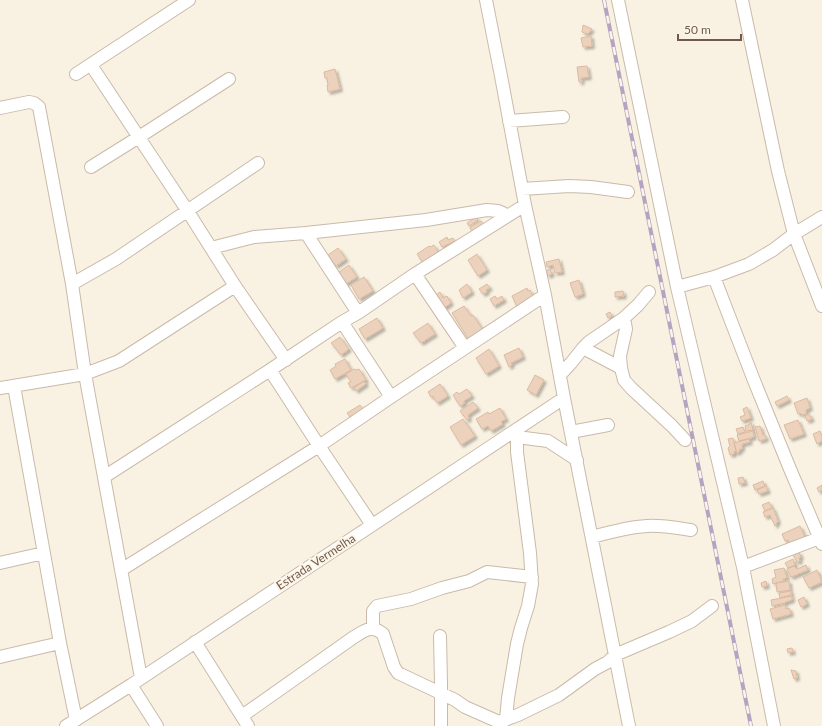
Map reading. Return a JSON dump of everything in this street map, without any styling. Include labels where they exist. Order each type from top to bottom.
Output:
[{"type":"street","points":[[76,74],[189,0]]},
{"type":"street","points":[[486,0],[525,205],[545,295],[629,726]]},
{"type":"street","points":[[618,0],[677,286],[743,567],[774,726]]},
{"type":"street","points":[[742,0],[778,171],[794,234],[822,306]]},
{"type":"street","points":[[91,65],[187,210],[235,286],[286,360]]},
{"type":"street","points":[[91,167],[139,138],[229,79]]},
{"type":"street","points":[[0,108],[29,102],[34,102],[39,107],[72,284],[85,374],[141,678]]},
{"type":"street","points":[[509,121],[563,117]]},
{"type":"street","points":[[72,284],[116,259],[258,163]]},
{"type":"street","points":[[522,189],[569,186],[591,187],[628,192]]},
{"type":"street","points":[[104,477],[286,360],[415,274],[525,205]]},
{"type":"street","points":[[211,248],[254,237],[426,220],[487,210],[498,211],[505,217]]},
{"type":"street","points":[[677,286],[714,277],[749,264],[773,250],[794,234],[822,217]]},
{"type":"street","points":[[306,233],[358,313]]},
{"type":"street","points":[[415,274],[465,348]]},
{"type":"street","points":[[714,277],[755,385],[821,540],[743,567]]},
{"type":"street","points":[[0,388],[85,374],[119,361],[235,286]]},
{"type":"street","points":[[560,375],[589,342],[624,318],[649,292]]},
{"type":"street","points":[[121,570],[319,446],[545,295]]},
{"type":"street","points":[[624,318],[626,329],[620,356],[620,368],[624,380],[685,440]]},
{"type":"street","points":[[342,322],[391,397]]},
{"type":"street","points":[[583,348],[620,368]]},
{"type":"street","points":[[270,370],[372,525]]},
{"type":"street","points":[[14,386],[60,643],[69,724]]},
{"type":"street","name":"Estrada Vermelha","points":[[69,724],[372,525],[517,433],[564,398]]},
{"type":"street","points":[[571,432],[608,425]]},
{"type":"street","points":[[500,723],[508,698],[517,644],[528,606],[532,584],[526,519],[517,452],[517,433],[548,441],[577,460]]},
{"type":"street","points":[[592,537],[627,528],[647,526],[691,530]]},
{"type":"street","points":[[0,563],[44,553]]},
{"type":"street","points":[[373,629],[373,610],[377,606],[411,599],[442,588],[469,581],[487,572],[532,577]]},
{"type":"street","points":[[195,642],[245,721],[354,637],[369,629],[373,629],[380,631],[383,634],[394,667],[398,673],[500,723],[559,695],[595,669],[608,662],[615,655],[669,632],[692,620],[712,606]]},
{"type":"street","points":[[440,636],[441,726]]},
{"type":"street","points":[[0,657],[60,643]]},
{"type":"street","points":[[130,685],[157,726]]},
{"type":"building","points":[[583,25],[592,29],[588,34],[582,32]]},
{"type":"building","points":[[591,36],[592,46],[583,47],[581,38]]},
{"type":"building","points":[[587,66],[589,77],[581,78],[582,82],[579,82],[577,67]]},
{"type":"building","points":[[335,69],[340,89],[328,92],[327,78],[325,78],[324,72]]},
{"type":"building","points":[[476,217],[478,220],[469,226],[467,223]]},
{"type":"building","points":[[481,221],[483,224],[472,232],[470,227]]},
{"type":"building","points":[[447,237],[448,240],[453,238],[455,241],[442,247],[439,242]]},
{"type":"building","points":[[434,245],[439,253],[423,263],[417,254],[429,246]]},
{"type":"building","points":[[338,248],[346,259],[336,266],[328,255]]},
{"type":"building","points":[[477,254],[487,270],[478,276],[468,260]]},
{"type":"building","points":[[559,259],[562,272],[555,273],[553,265],[547,267],[546,262]]},
{"type":"building","points":[[349,265],[357,277],[346,284],[339,272]]},
{"type":"building","points":[[550,269],[552,274],[548,276],[546,271]]},
{"type":"building","points":[[364,277],[373,291],[359,299],[351,285]]},
{"type":"building","points":[[579,280],[583,294],[575,297],[570,283]]},
{"type":"building","points":[[467,284],[472,292],[463,298],[459,290]]},
{"type":"building","points":[[487,284],[490,288],[483,294],[479,289]]},
{"type":"building","points":[[527,288],[528,291],[530,290],[534,298],[517,307],[512,296]]},
{"type":"building","points":[[623,291],[624,296],[615,297],[615,292]]},
{"type":"building","points":[[440,292],[443,298],[447,296],[451,303],[444,308],[436,295]]},
{"type":"building","points":[[495,296],[497,299],[502,296],[504,300],[494,306],[490,299]]},
{"type":"building","points":[[464,306],[471,316],[473,315],[483,330],[469,340],[452,313]]},
{"type":"building","points":[[610,312],[612,316],[608,318],[606,314]]},
{"type":"building","points":[[377,318],[383,328],[365,339],[359,329]]},
{"type":"building","points":[[428,323],[435,334],[421,343],[413,333]]},
{"type":"building","points":[[340,337],[349,349],[341,355],[331,343]]},
{"type":"building","points":[[519,348],[523,357],[511,363],[512,365],[509,367],[504,355]]},
{"type":"building","points":[[489,349],[499,366],[486,374],[476,358]]},
{"type":"building","points":[[345,359],[351,370],[335,379],[330,370],[336,366],[335,364]]},
{"type":"building","points":[[354,369],[359,369],[366,380],[351,388],[348,383],[351,382],[346,374]]},
{"type":"building","points":[[535,375],[544,380],[536,395],[527,390]]},
{"type":"building","points":[[364,381],[366,384],[356,391],[354,388]]},
{"type":"building","points":[[440,384],[448,396],[437,403],[433,396],[431,397],[428,392]]},
{"type":"building","points":[[467,389],[472,396],[464,401],[464,404],[460,406],[453,395],[457,392],[459,394]]},
{"type":"building","points":[[787,396],[789,400],[777,406],[775,402]]},
{"type":"building","points":[[807,398],[810,408],[806,410],[806,414],[798,414],[794,403]]},
{"type":"building","points":[[473,402],[478,408],[468,415],[469,419],[467,420],[460,411]]},
{"type":"building","points":[[360,405],[363,409],[350,417],[347,413]]},
{"type":"building","points":[[747,407],[751,418],[742,421],[740,417],[745,415],[743,409]]},
{"type":"building","points":[[500,408],[506,419],[501,422],[503,424],[491,431],[488,426],[482,429],[476,419],[488,412],[489,414]]},
{"type":"building","points":[[809,414],[812,419],[807,421],[805,416]]},
{"type":"building","points":[[463,419],[475,436],[461,445],[450,427]]},
{"type":"building","points":[[798,420],[804,434],[790,439],[784,425]]},
{"type":"building","points":[[749,422],[751,422],[753,430],[746,431],[745,426],[750,424]]},
{"type":"building","points":[[760,426],[766,439],[759,441],[755,427]]},
{"type":"building","points":[[743,427],[745,432],[738,434],[736,429]]},
{"type":"building","points":[[753,431],[754,437],[739,441],[737,435]]},
{"type":"building","points":[[820,431],[822,441],[817,444],[813,434]]},
{"type":"building","points":[[733,438],[736,451],[734,454],[730,455],[728,439]]},
{"type":"building","points":[[749,439],[750,442],[742,444],[742,449],[740,449],[737,453],[734,443]]},
{"type":"building","points":[[743,477],[745,483],[739,484],[738,478]]},
{"type":"building","points":[[763,481],[765,486],[755,490],[753,485]]},
{"type":"building","points":[[822,485],[822,490],[819,492],[817,488]]},
{"type":"building","points":[[766,486],[768,491],[759,494],[757,490]]},
{"type":"building","points":[[769,502],[772,508],[765,511],[762,505]]},
{"type":"building","points":[[773,508],[778,521],[775,526],[770,515],[765,517],[763,512]]},
{"type":"building","points":[[800,526],[805,537],[790,544],[788,540],[785,541],[782,534]]},
{"type":"building","points":[[799,552],[801,557],[799,558],[800,561],[797,562],[793,555]]},
{"type":"building","points":[[793,559],[795,565],[788,568],[785,563]]},
{"type":"building","points":[[806,565],[808,570],[791,577],[787,569],[794,566],[797,569]]},
{"type":"building","points":[[784,568],[787,578],[783,579],[784,581],[773,584],[772,579],[776,577],[774,570]]},
{"type":"building","points":[[817,570],[822,582],[809,588],[803,577]]},
{"type":"building","points":[[766,581],[767,586],[762,587],[761,583]]},
{"type":"building","points":[[789,581],[790,590],[777,592],[776,583]]},
{"type":"building","points":[[791,591],[791,595],[780,598],[779,593]]},
{"type":"building","points":[[792,596],[792,600],[772,606],[771,600]]},
{"type":"building","points":[[804,597],[807,604],[801,607],[798,600]]},
{"type":"building","points":[[785,605],[786,609],[789,608],[791,614],[773,619],[770,609]]},
{"type":"building","points":[[792,648],[793,652],[788,653],[787,649]]},
{"type":"building","points":[[791,670],[796,671],[797,678],[794,679]]},
{"type":"railway","points":[[604,0],[751,726]]}]
